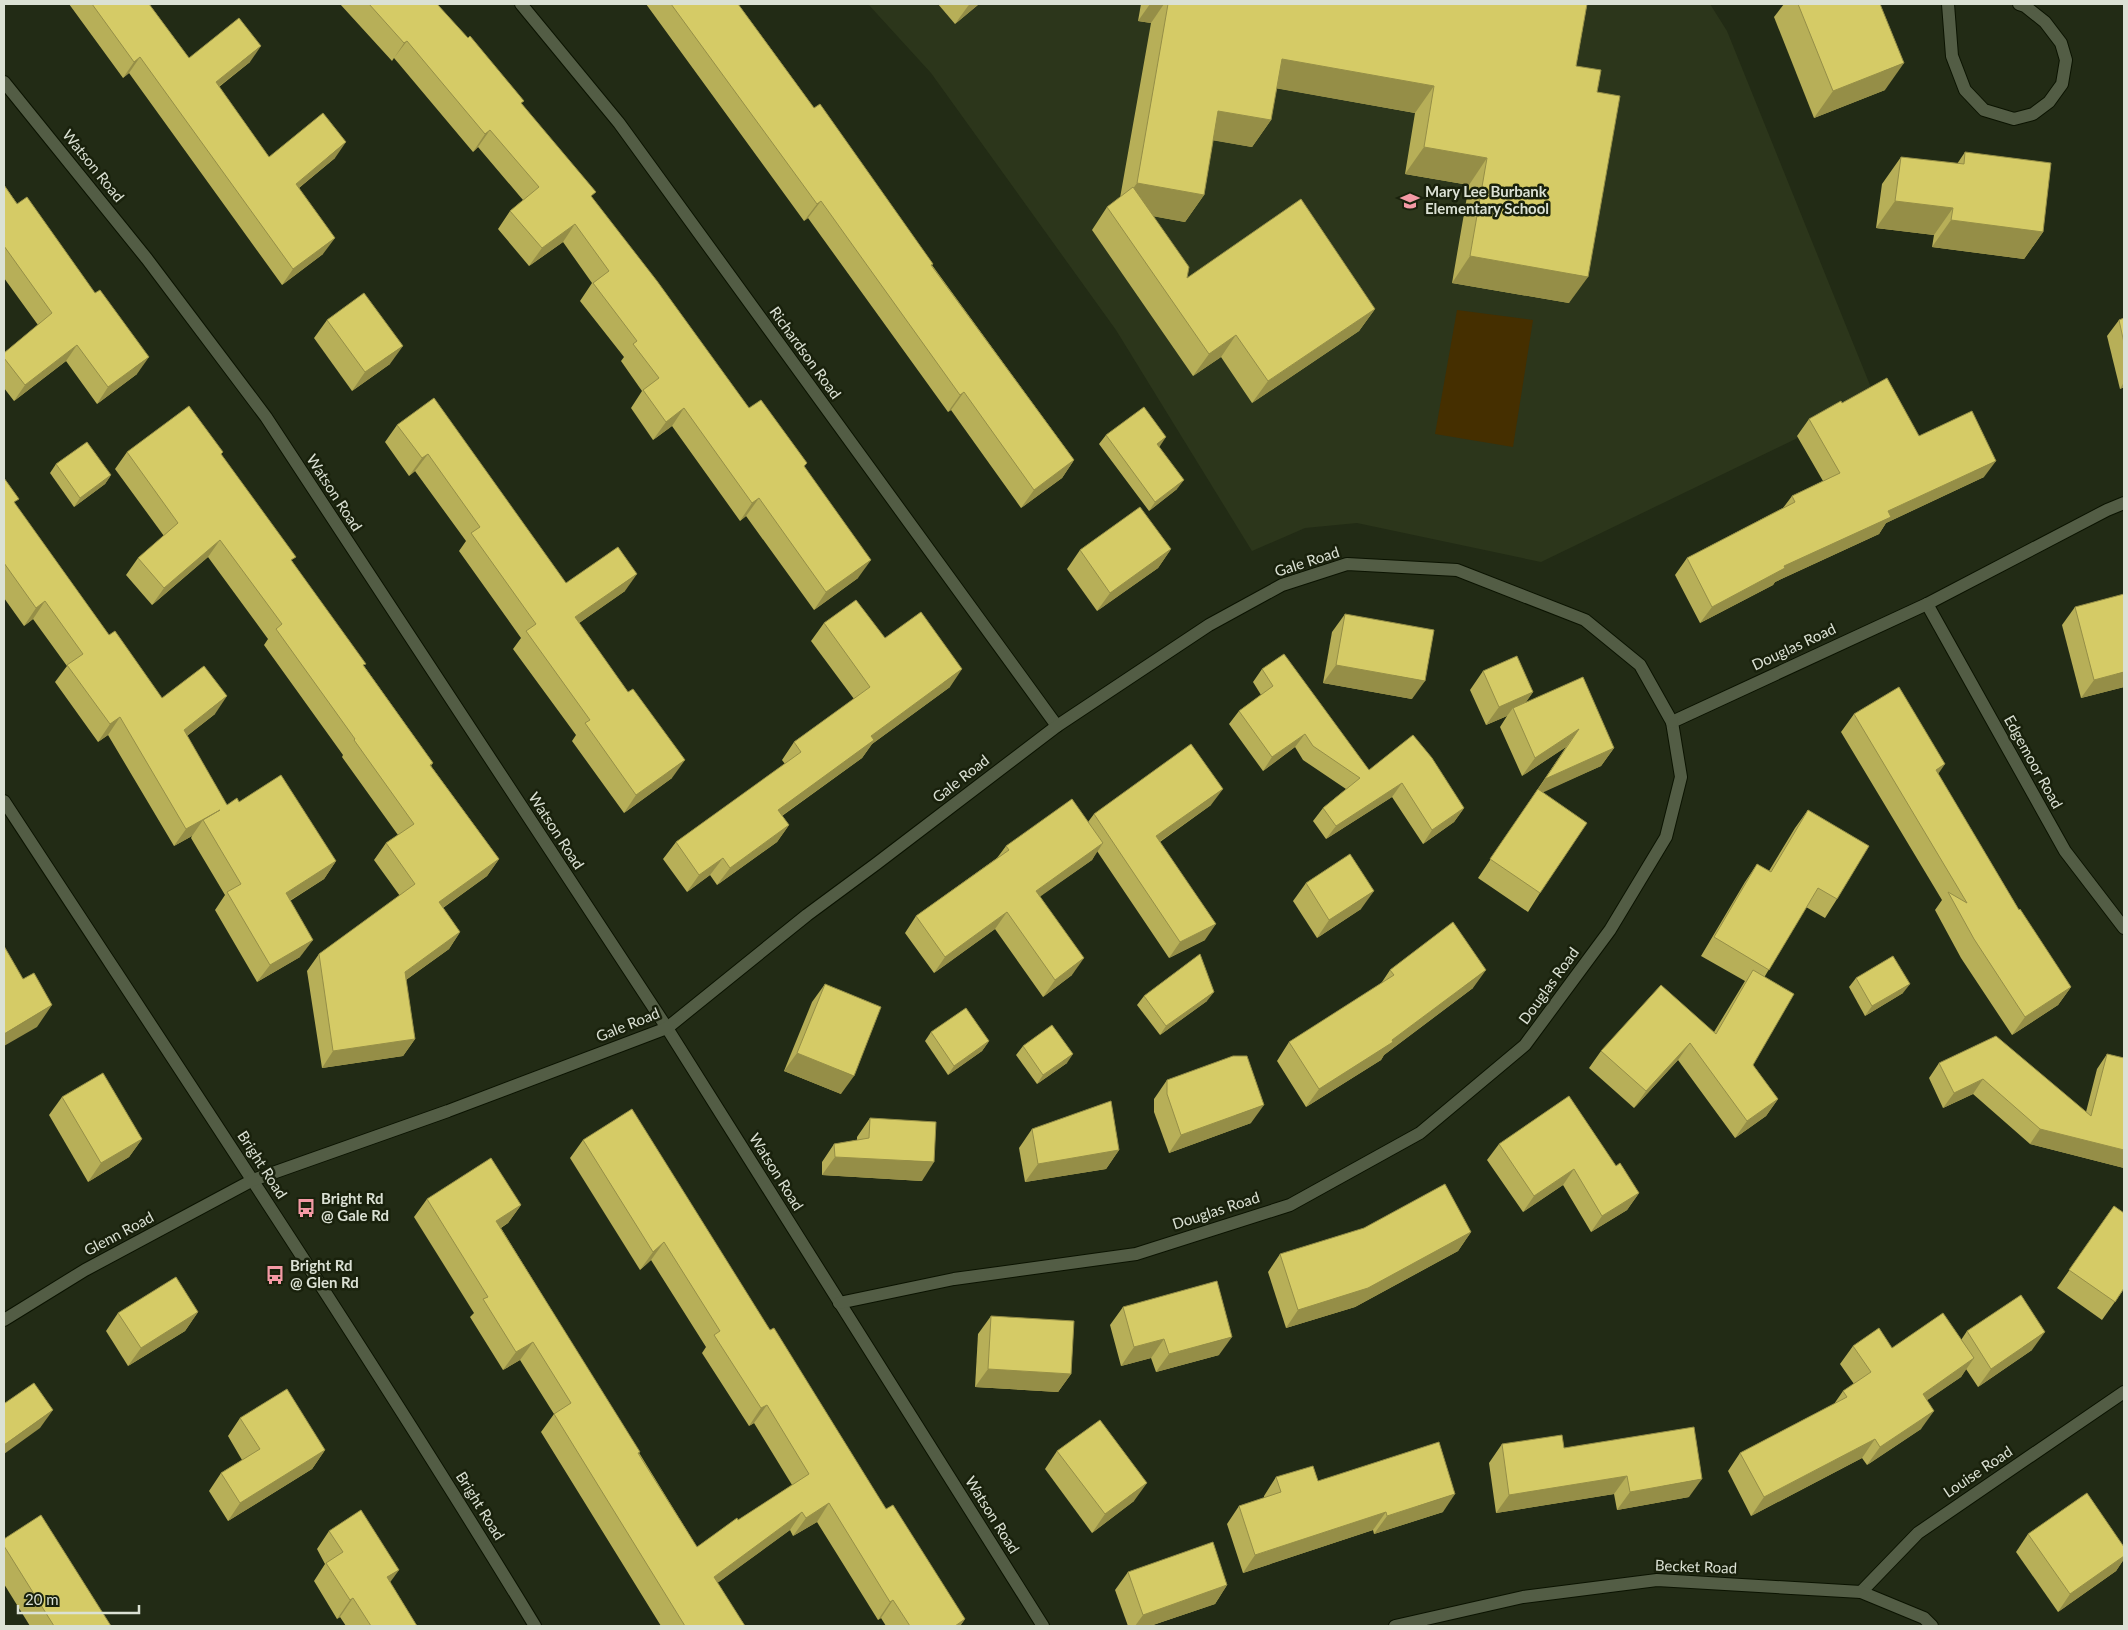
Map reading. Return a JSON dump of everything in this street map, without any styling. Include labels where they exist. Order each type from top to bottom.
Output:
[{"type":"street","name":"Richardson Road","points":[[521,4],[619,123],[1057,726]]},
{"type":"street","points":[[1948,4],[1952,56],[1965,90],[1984,110],[2014,119],[2033,114],[2049,102],[2062,84],[2066,60],[2061,43],[2046,22],[2025,6],[2019,4]]},
{"type":"street","name":"Watson Road","points":[[4,82],[147,259],[266,418],[667,1028],[1043,1626]]},
{"type":"street","name":"Douglas Road","points":[[839,1303],[954,1279],[1136,1254],[1290,1205],[1420,1133],[1525,1046],[1610,930],[1666,837],[1681,777],[1672,722],[1927,604],[2107,510],[2124,503]]},
{"type":"street","name":"Gale Road","points":[[253,1180],[448,1111],[667,1028],[807,915],[1057,726],[1209,625],[1282,585],[1347,564],[1457,570],[1586,620],[1640,665],[1672,722]]},
{"type":"street","name":"Edgemoor Road","points":[[1927,604],[2065,851],[2124,928]]},
{"type":"street","name":"Bright Road","points":[[4,801],[253,1180],[468,1516],[535,1626]]},
{"type":"street","name":"Glenn Road","points":[[4,1320],[85,1270],[253,1180]]},
{"type":"street","name":"Louise Road","points":[[1861,1592],[1918,1533],[2124,1392]]},
{"type":"street","name":"Becket Road","points":[[1395,1626],[1523,1596],[1657,1580],[1861,1592],[1924,1618],[1932,1626]]},
{"type":"shaded area","name":"Mary Lee Burbank Elementary School","points":[[868,4],[1710,4],[1727,31],[1876,400],[1541,562],[1357,523],[1305,528],[1252,551],[1116,330],[931,73]]},
{"type":"shaded area","points":[[1457,310],[1533,320],[1513,447],[1435,434]]},
{"type":"building","points":[[92,4],[149,4],[189,58],[239,18],[261,46],[216,82],[269,157],[323,113],[346,142],[296,184],[335,238],[293,269],[140,57],[134,62]]},
{"type":"building","points":[[369,4],[437,4],[468,38],[470,36],[524,101],[521,103],[596,192],[591,196],[657,281],[749,408],[761,400],[807,463],[804,466],[871,560],[826,592],[759,498],[752,503],[684,408],[666,422],[643,390],[659,378],[633,344],[637,341],[593,283],[609,271],[575,224],[542,248],[510,211],[539,187],[490,130],[485,134],[407,41],[404,43]]},
{"type":"building","points":[[671,4],[738,4],[814,108],[820,104],[933,264],[931,265],[1074,460],[1034,490],[964,392],[960,395],[821,201],[817,204]]},
{"type":"building","points":[[1168,4],[1587,4],[1576,66],[1601,70],[1597,92],[1620,96],[1588,277],[1470,256],[1487,158],[1424,147],[1434,86],[1282,59],[1271,120],[1218,111],[1204,195],[1137,183]]},
{"type":"building","points":[[1798,4],[1880,4],[1904,63],[1833,91]]},
{"type":"building","points":[[1965,152],[2051,163],[2043,232],[1951,220],[1953,208],[1895,201],[1901,157],[1964,164]]},
{"type":"building","points":[[4,185],[17,204],[27,197],[95,293],[100,290],[149,357],[108,387],[77,345],[25,385],[4,358],[4,353],[52,313],[4,246]]},
{"type":"building","points":[[1133,187],[1189,267],[1187,278],[1301,199],[1375,309],[1268,381],[1236,335],[1209,354],[1107,207]]},
{"type":"building","points":[[364,293],[403,346],[365,372],[327,320]]},
{"type":"building","points":[[2124,318],[2124,343],[2119,320]]},
{"type":"building","points":[[1887,378],[1919,436],[1972,411],[1996,461],[1888,511],[1891,517],[1784,566],[1785,568],[1712,607],[1687,558],[1795,502],[1792,496],[1840,473],[1809,419]]},
{"type":"building","points":[[434,398],[566,583],[618,547],[637,574],[575,617],[628,692],[633,689],[685,760],[636,795],[585,723],[590,720],[526,631],[536,624],[471,533],[480,527],[428,454],[422,458],[397,425]]},
{"type":"building","points":[[189,406],[223,452],[221,454],[296,557],[291,560],[366,664],[363,665],[433,763],[430,765],[499,859],[439,902],[460,932],[405,972],[415,1039],[333,1051],[319,954],[415,884],[386,843],[414,824],[276,629],[282,624],[220,540],[164,588],[138,558],[178,523],[127,452]]},
{"type":"building","points":[[1144,407],[1166,437],[1157,444],[1184,480],[1155,502],[1106,435]]},
{"type":"building","points":[[87,442],[111,475],[80,498],[56,464]]},
{"type":"building","points":[[4,478],[19,499],[14,502],[109,635],[115,631],[162,698],[204,666],[227,696],[184,730],[227,805],[237,798],[239,802],[281,775],[336,861],[286,893],[313,940],[270,965],[227,892],[241,884],[203,820],[220,810],[186,829],[120,717],[110,724],[67,665],[83,654],[45,601],[36,608],[4,563]]},
{"type":"building","points":[[1140,507],[1171,549],[1110,593],[1080,550]]},
{"type":"building","points":[[2124,594],[2124,672],[2094,680],[2075,607]]},
{"type":"building","points":[[856,600],[885,638],[921,612],[962,669],[871,736],[874,740],[778,810],[789,825],[730,868],[723,858],[699,875],[676,842],[801,752],[794,742],[870,687],[824,623]]},
{"type":"building","points":[[1345,614],[1434,630],[1425,681],[1336,665]]},
{"type":"building","points":[[1284,654],[1369,770],[1413,735],[1432,758],[1464,808],[1432,830],[1402,783],[1336,826],[1323,808],[1360,778],[1313,746],[1305,734],[1272,757],[1239,711],[1273,686],[1262,669]]},
{"type":"building","points":[[1517,656],[1533,692],[1499,707],[1483,671]]},
{"type":"building","points":[[1583,677],[1614,748],[1545,779],[1579,729],[1535,758],[1513,708]]},
{"type":"building","points":[[1899,687],[1945,764],[1936,770],[2019,910],[2071,987],[2025,1017],[1974,939],[1948,892],[1967,903],[1854,714]]},
{"type":"building","points":[[1191,744],[1223,789],[1156,836],[1216,924],[1180,942],[1094,814]]},
{"type":"building","points":[[1538,789],[1587,823],[1540,893],[1490,859]]},
{"type":"building","points":[[1072,799],[1103,843],[1036,891],[1084,958],[1055,980],[1007,912],[945,957],[916,916],[1009,850],[1006,846]]},
{"type":"building","points":[[1808,810],[1869,846],[1837,899],[1818,888],[1769,970],[1714,937],[1757,864],[1771,872]]},
{"type":"building","points":[[1350,854],[1374,891],[1329,920],[1306,883]]},
{"type":"building","points":[[1453,922],[1486,970],[1392,1040],[1393,1042],[1319,1089],[1289,1042],[1394,975],[1390,970]]},
{"type":"building","points":[[4,946],[23,979],[34,973],[52,1005],[4,1034]]},
{"type":"building","points":[[1200,954],[1214,992],[1166,1026],[1144,996]]},
{"type":"building","points":[[1893,956],[1910,984],[1872,1006],[1856,978]]},
{"type":"building","points":[[1753,970],[1794,994],[1753,1065],[1778,1099],[1747,1121],[1690,1043],[1646,1091],[1601,1051],[1661,985],[1716,1034]]},
{"type":"building","points":[[825,984],[881,1007],[854,1076],[797,1053]]},
{"type":"building","points":[[966,1008],[989,1041],[954,1066],[931,1032]]},
{"type":"building","points":[[1052,1025],[1073,1054],[1043,1075],[1023,1046]]},
{"type":"building","points":[[1996,1036],[2091,1116],[2107,1054],[2124,1058],[2124,1150],[2040,1129],[1983,1079],[1954,1093],[1939,1063]]},
{"type":"building","points":[[1233,1056],[1247,1056],[1264,1105],[1181,1135],[1167,1094],[1167,1080]]},
{"type":"building","points":[[103,1073],[142,1139],[101,1163],[62,1097]]},
{"type":"building","points":[[1569,1096],[1616,1166],[1620,1163],[1639,1193],[1602,1216],[1574,1169],[1534,1196],[1499,1144]]},
{"type":"building","points":[[1111,1101],[1119,1150],[1038,1164],[1032,1129]]},
{"type":"building","points":[[632,1109],[770,1330],[774,1328],[886,1509],[893,1505],[965,1619],[955,1626],[910,1626],[893,1600],[890,1602],[829,1503],[806,1518],[802,1512],[714,1577],[745,1626],[685,1626],[554,1414],[571,1403],[533,1342],[516,1352],[483,1299],[488,1297],[427,1199],[491,1158],[521,1205],[496,1221],[697,1547],[737,1518],[738,1520],[809,1474],[767,1405],[761,1408],[714,1335],[720,1331],[664,1242],[653,1252],[583,1140]]},
{"type":"building","points":[[870,1118],[936,1122],[934,1162],[835,1157],[834,1144],[869,1138]]},
{"type":"building","points":[[1445,1184],[1471,1232],[1368,1288],[1298,1310],[1280,1254],[1364,1228]]},
{"type":"building","points":[[2114,1206],[2124,1213],[2124,1288],[2115,1302],[2069,1270]]},
{"type":"building","points":[[176,1277],[198,1312],[141,1348],[118,1313]]},
{"type":"building","points":[[1217,1281],[1232,1337],[1169,1354],[1164,1339],[1134,1347],[1123,1307]]},
{"type":"building","points":[[2021,1295],[2045,1332],[1991,1369],[1967,1331]]},
{"type":"building","points":[[1943,1313],[1974,1358],[1923,1394],[1934,1411],[1880,1447],[1875,1439],[1764,1497],[1740,1453],[1847,1397],[1843,1391],[1871,1372],[1853,1346],[1879,1328],[1892,1348]]},
{"type":"building","points":[[991,1316],[1074,1321],[1071,1374],[988,1369]]},
{"type":"building","points":[[34,1383],[53,1410],[4,1445],[4,1401],[5,1403]]},
{"type":"building","points":[[287,1389],[325,1450],[240,1503],[221,1473],[260,1449],[240,1418]]},
{"type":"building","points":[[1100,1420],[1147,1483],[1105,1514],[1057,1451]]},
{"type":"building","points":[[1694,1427],[1702,1479],[1630,1492],[1627,1476],[1509,1495],[1502,1444],[1562,1435],[1564,1448]]},
{"type":"building","points":[[1439,1442],[1455,1494],[1387,1516],[1386,1512],[1255,1555],[1239,1506],[1281,1492],[1276,1477],[1313,1466],[1318,1481]]},
{"type":"building","points":[[2087,1493],[2124,1547],[2124,1556],[2070,1594],[2028,1534]]},
{"type":"building","points":[[361,1510],[399,1570],[387,1577],[417,1626],[371,1626],[353,1598],[350,1600],[326,1563],[343,1552],[329,1531]]},
{"type":"building","points":[[41,1515],[111,1626],[54,1626],[4,1546],[4,1539]]},
{"type":"building","points":[[1213,1542],[1227,1585],[1143,1615],[1128,1572]]},
{"type":"place","name":"Mary Lee Burbank Elementary School","points":[[1410,201]]},
{"type":"place","name":"Bright Rd @ Gale Rd","points":[[306,1208]]},
{"type":"place","name":"Bright Rd @ Glen Rd","points":[[275,1275]]}]
